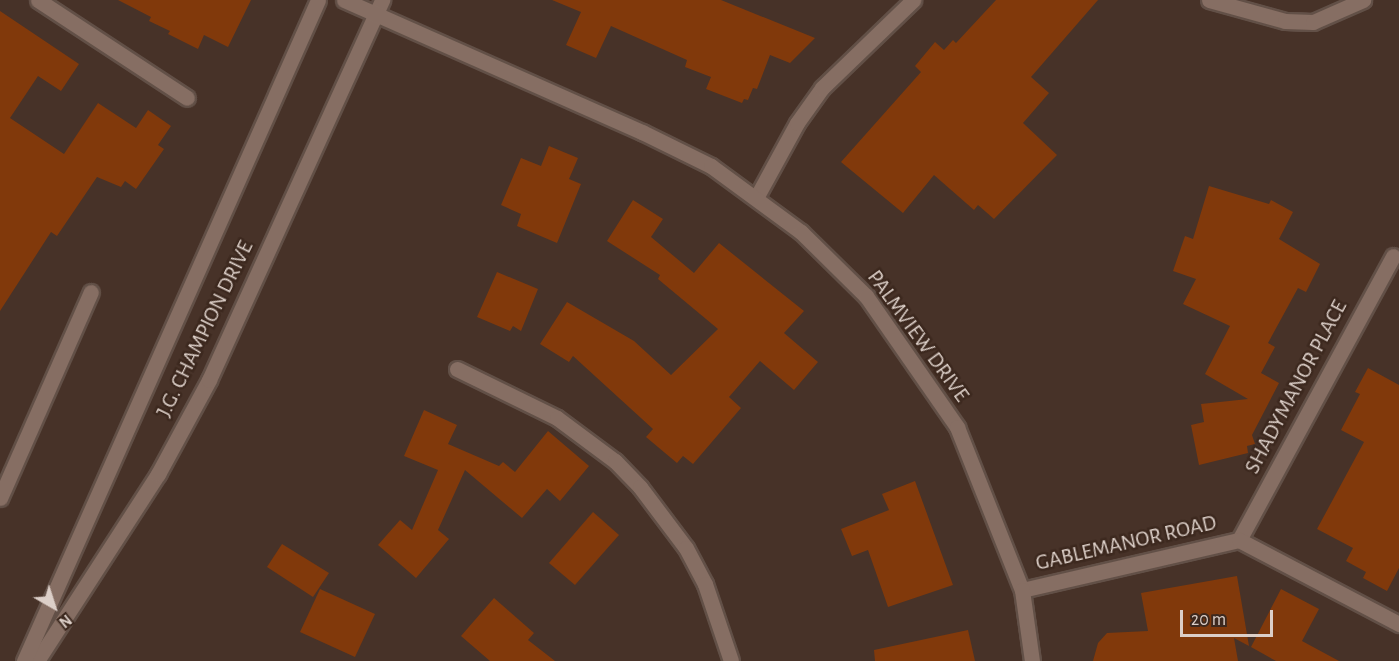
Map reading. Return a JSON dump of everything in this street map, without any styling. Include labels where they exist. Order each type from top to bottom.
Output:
[{"type":"street","points":[[38,0],[188,98]]},
{"type":"street","name":"J.G. CHAMPION DRIVE","points":[[24,661],[318,0]]},
{"type":"street","name":"PALMVIEW DRIVE","points":[[344,0],[379,7],[711,166],[801,232],[866,296],[957,427],[1022,590],[1032,661]]},
{"type":"street","points":[[756,198],[797,123],[822,88],[913,0]]},
{"type":"street","points":[[1209,0],[1285,21],[1313,22],[1363,0]]},
{"type":"street","name":"J.G. CHAMPION DRIVE","points":[[37,661],[159,474],[209,380],[379,7]]},
{"type":"street","name":"SHADYMANOR PLACE","points":[[1239,540],[1393,256]]},
{"type":"street","points":[[0,498],[91,292]]},
{"type":"street","points":[[457,369],[557,418],[615,461],[640,487],[686,548],[705,584],[732,661]]},
{"type":"street","name":"GABLEMANOR ROAD","points":[[1022,590],[1239,540],[1399,624]]},
{"type":"building","points":[[118,0],[251,0],[228,47],[204,35],[198,49],[168,34],[170,31],[149,21],[151,17]]},
{"type":"building","points":[[552,0],[721,0],[815,38],[790,63],[770,55],[757,89],[753,88],[748,100],[744,99],[742,103],[706,89],[711,77],[685,67],[687,60],[611,26],[596,58],[566,45],[581,12]]},
{"type":"building","points":[[996,0],[1098,0],[1031,77],[1049,93],[1023,123],[1057,155],[994,219],[978,205],[974,210],[934,175],[903,213],[841,162],[921,72],[915,66],[935,42],[944,50],[953,40],[956,43]]},
{"type":"building","points":[[0,11],[79,64],[61,91],[38,76],[10,118],[64,154],[98,103],[136,128],[148,110],[171,126],[158,145],[164,149],[136,189],[125,181],[121,187],[97,177],[57,236],[51,232],[0,311]]},
{"type":"building","points":[[549,146],[578,158],[569,179],[581,184],[557,243],[517,226],[521,214],[501,205],[521,158],[541,166]]},
{"type":"building","points":[[1209,186],[1269,204],[1271,200],[1293,212],[1279,239],[1320,264],[1306,292],[1298,288],[1268,343],[1275,347],[1261,373],[1279,383],[1252,435],[1255,444],[1247,446],[1248,453],[1199,465],[1191,425],[1204,422],[1201,404],[1248,399],[1205,374],[1230,326],[1183,304],[1196,279],[1173,271],[1185,236],[1193,239]]},
{"type":"building","points":[[633,200],[663,219],[651,237],[694,273],[719,243],[804,311],[784,333],[818,362],[794,390],[760,361],[729,397],[741,408],[693,464],[683,456],[677,463],[646,437],[653,429],[573,356],[569,362],[540,344],[567,302],[634,341],[671,375],[718,329],[658,279],[660,275],[607,241]]},
{"type":"building","points":[[497,272],[538,289],[521,331],[513,326],[510,331],[477,317]]},
{"type":"building","points":[[1368,368],[1399,385],[1399,568],[1387,591],[1363,578],[1366,572],[1346,561],[1353,548],[1317,529],[1364,442],[1341,430],[1360,394],[1355,392]]},
{"type":"building","points":[[424,410],[457,425],[448,444],[499,466],[503,462],[515,472],[548,431],[589,466],[560,501],[547,489],[522,518],[465,470],[438,530],[449,539],[416,578],[378,545],[400,520],[412,530],[438,470],[404,456]]},
{"type":"building","points":[[915,481],[953,585],[888,607],[868,550],[852,556],[841,529],[889,510],[882,494]]},
{"type":"building","points":[[593,512],[619,535],[575,585],[549,563]]},
{"type":"building","points":[[282,544],[329,573],[313,597],[267,567]]},
{"type":"building","points":[[1237,576],[1249,646],[1234,638],[1238,661],[1093,661],[1098,643],[1107,633],[1148,631],[1141,593]]},
{"type":"building","points":[[320,589],[375,614],[355,657],[300,632]]},
{"type":"building","points":[[1281,589],[1319,609],[1302,641],[1339,661],[1276,661],[1251,647]]},
{"type":"building","points":[[494,598],[534,633],[528,640],[555,661],[490,661],[461,636]]},
{"type":"building","points":[[968,630],[975,661],[875,661],[874,650]]}]
